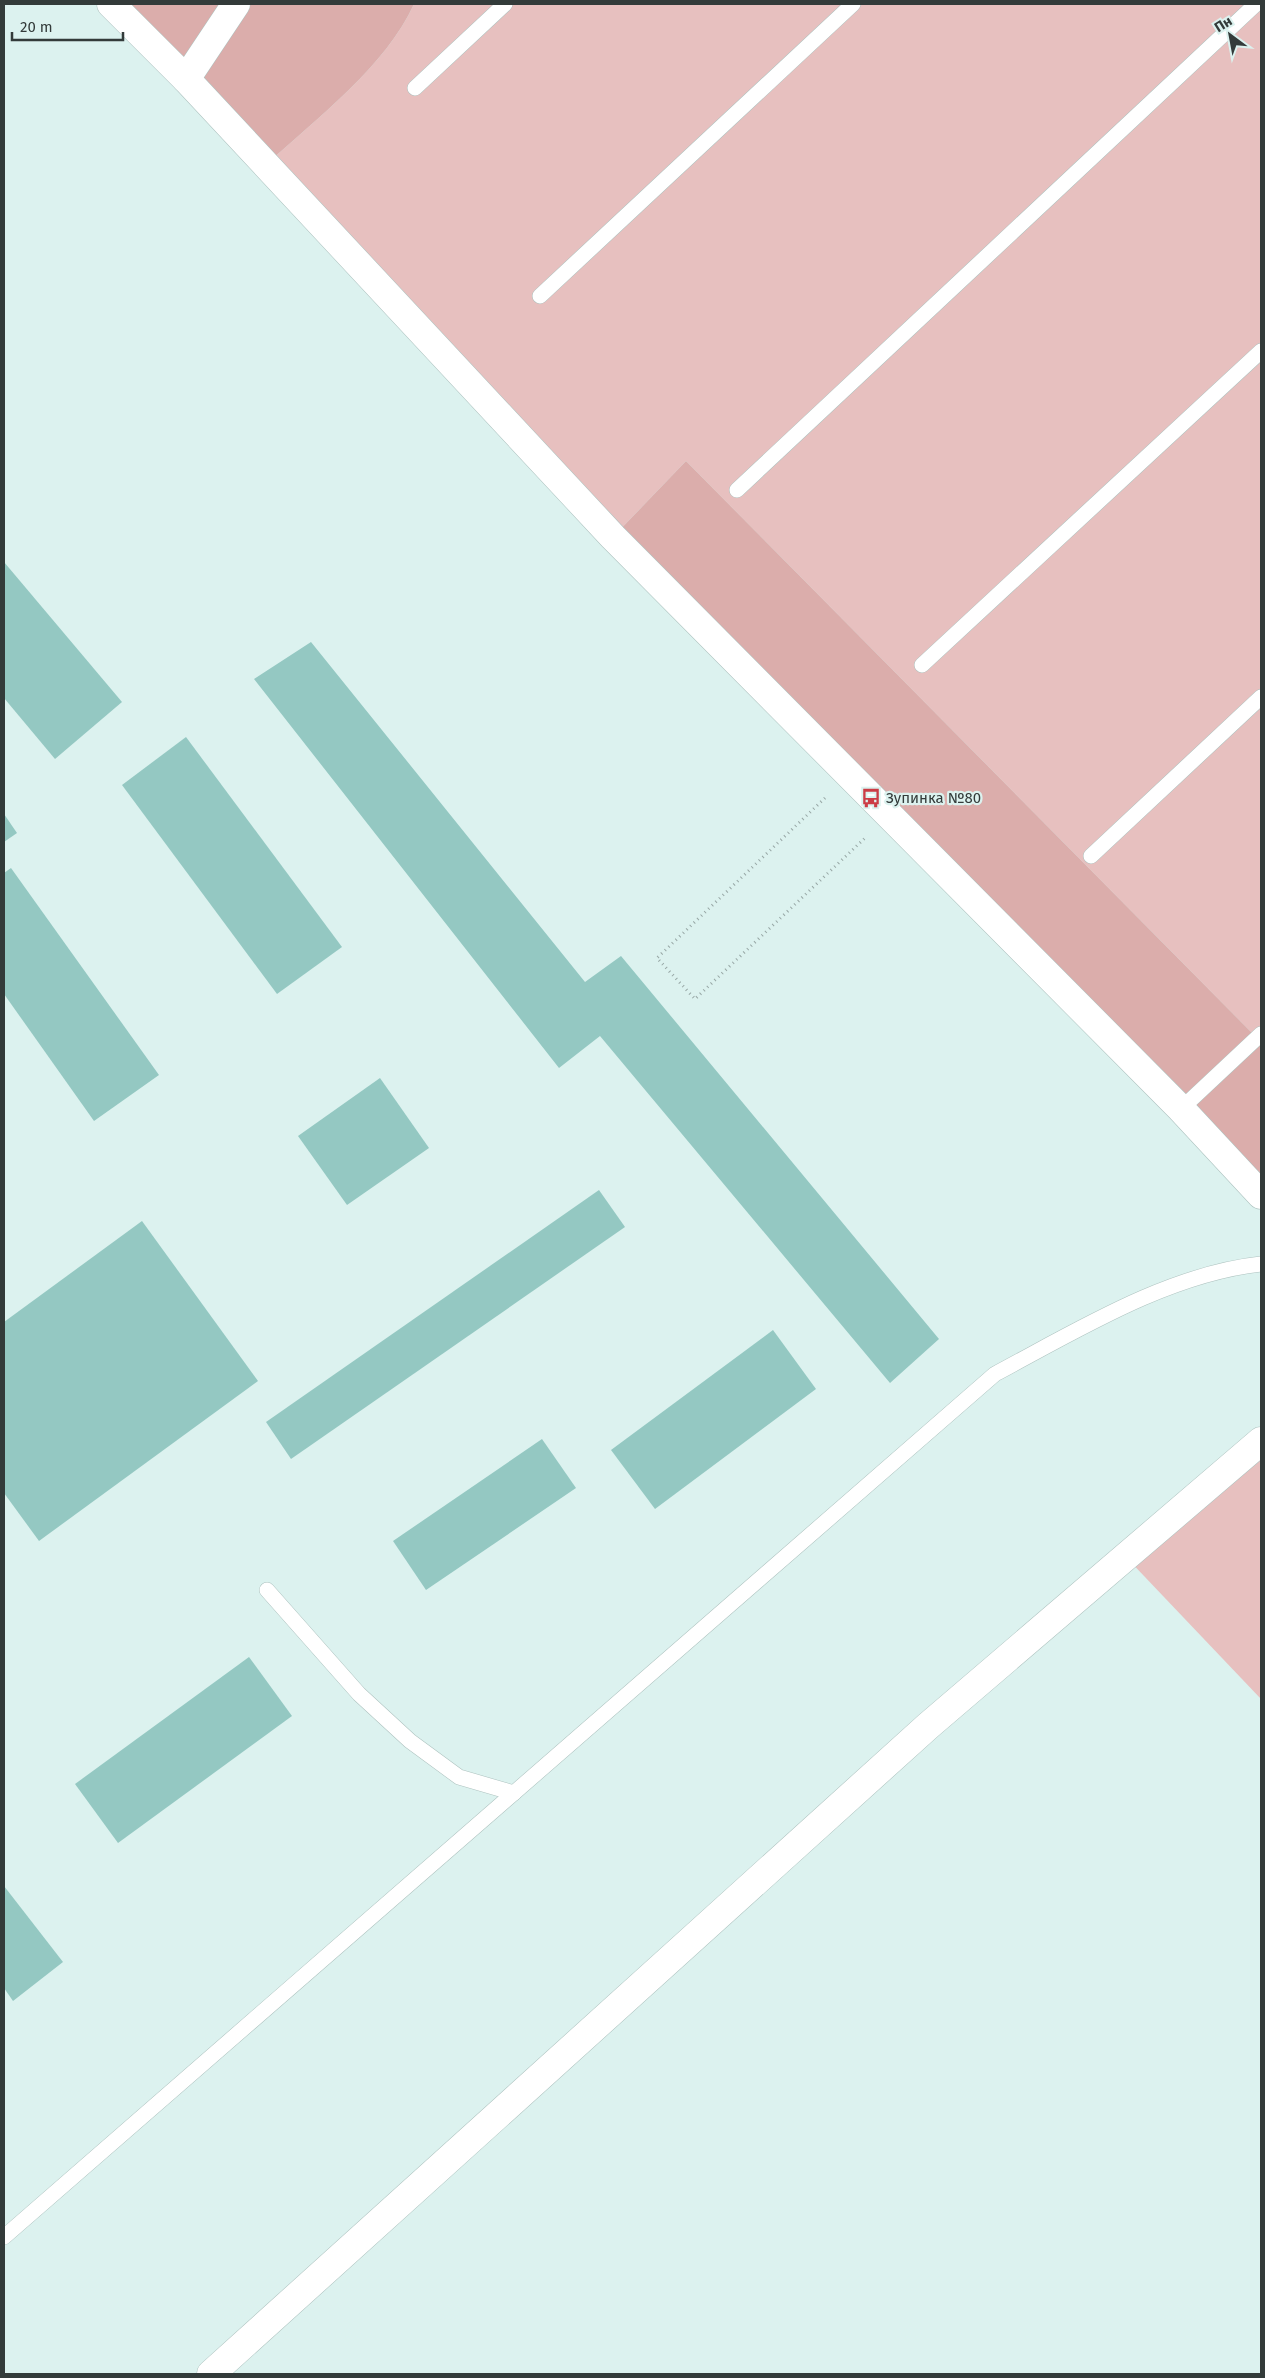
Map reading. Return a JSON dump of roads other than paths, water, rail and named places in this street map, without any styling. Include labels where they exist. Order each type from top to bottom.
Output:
[{"type":"street","points":[[111,4],[186,78],[613,537],[1181,1109],[1261,1195]]},
{"type":"street","points":[[186,78],[236,4]]},
{"type":"street","points":[[211,2374],[928,1726],[1261,1441]]},
{"type":"lane","points":[[415,88],[505,4]]},
{"type":"lane","points":[[540,296],[853,4]]},
{"type":"lane","points":[[737,490],[1256,4]]},
{"type":"lane","points":[[922,665],[1261,351]]},
{"type":"lane","points":[[1092,856],[1261,697]]},
{"type":"lane","points":[[1181,1109],[1261,1034]]},
{"type":"lane","points":[[4,2237],[995,1374],[1076,1331],[1162,1290],[1234,1267],[1261,1264]]},
{"type":"lane","points":[[267,1590],[359,1694],[410,1741],[459,1778],[514,1793]]},
{"type":"place","name":"Зупинка №80","points":[[871,798]]}]
